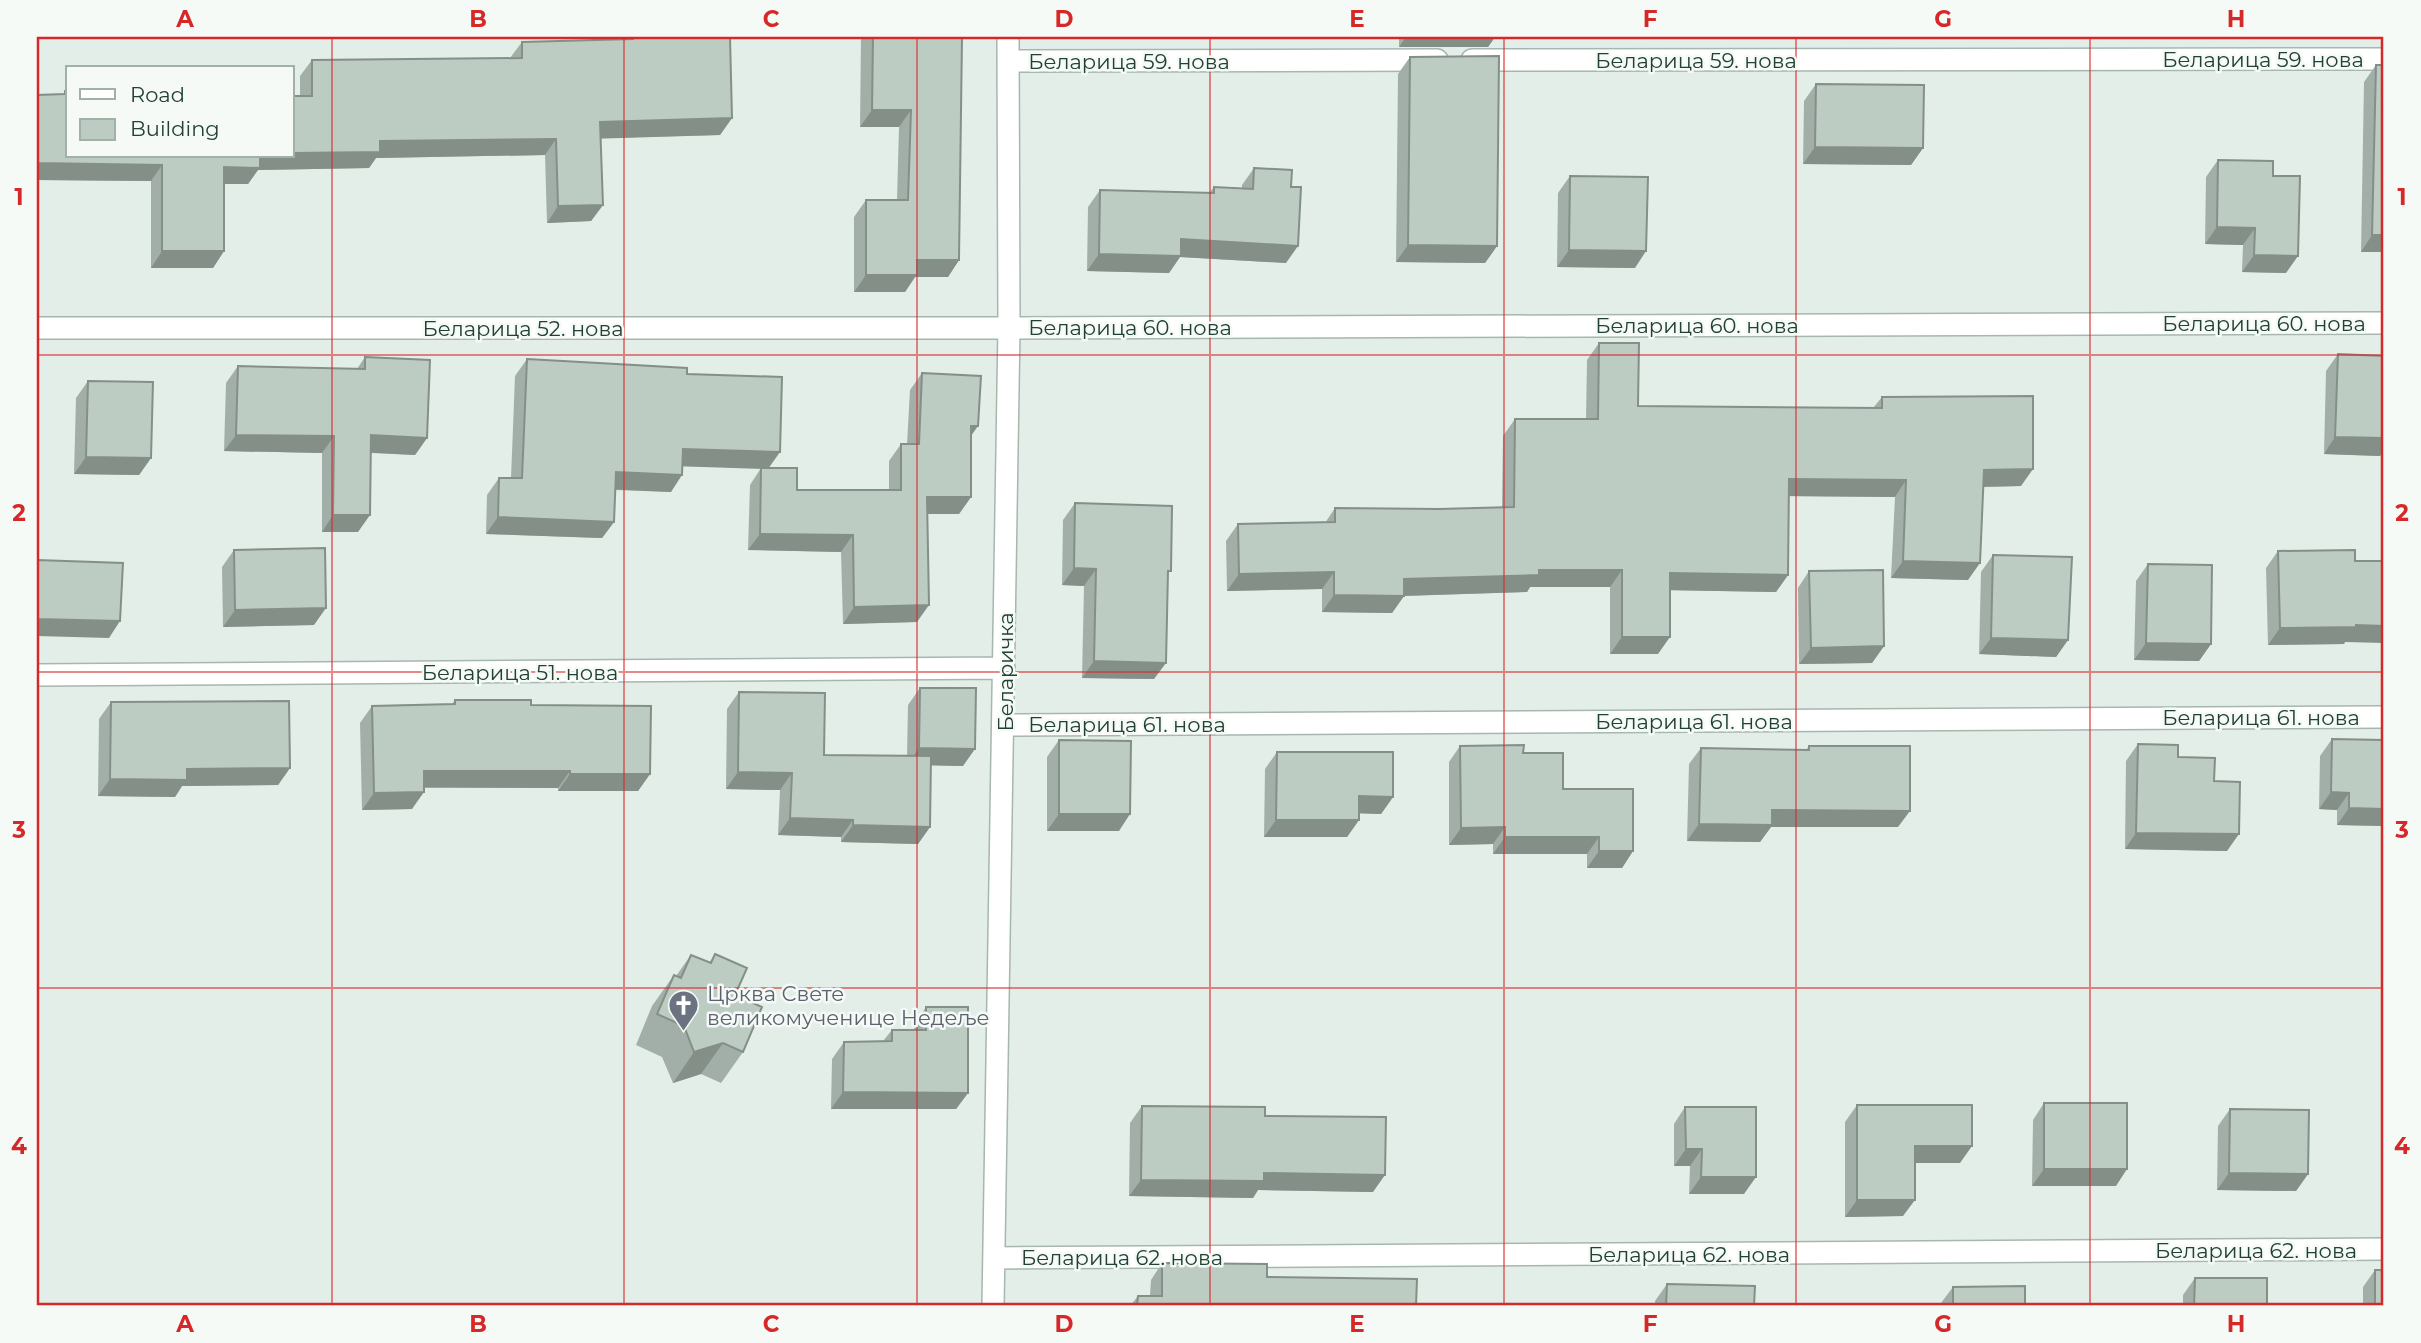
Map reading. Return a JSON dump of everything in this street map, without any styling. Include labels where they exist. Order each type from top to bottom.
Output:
[{"type":"street","name":"Беларичка","points":[[993,1306],[1009,328],[1008,37]]},
{"type":"street","name":"Беларица 59. нова","points":[[1008,61],[2384,59]]},
{"type":"street","name":"Беларица 60. нова","points":[[1009,328],[2384,323]]},
{"type":"street","name":"Беларица 52. нова","points":[[37,328],[1009,328]]},
{"type":"street","name":"Беларица 51. нова","points":[[37,675],[1004,668]]},
{"type":"street","name":"Беларица 61. нова","points":[[1004,725],[2384,717]]},
{"type":"street","name":"Беларица 62. нова","points":[[995,1258],[2384,1249]]},
{"type":"building","points":[[730,37],[732,118],[600,122],[603,205],[558,206],[556,139],[380,141],[380,152],[294,153],[294,96],[312,96],[312,60],[522,58],[522,42]]},
{"type":"building","points":[[873,37],[962,37],[959,260],[917,260],[917,275],[866,275],[866,200],[908,200],[911,110],[872,110]]},
{"type":"building","points":[[1499,56],[1497,246],[1408,245],[1410,57]]},
{"type":"building","points":[[2376,65],[2384,65],[2384,235],[2372,235]]},
{"type":"building","points":[[1816,84],[1924,85],[1923,148],[1815,147]]},
{"type":"building","points":[[66,91],[66,158],[260,158],[260,168],[224,167],[224,251],[162,251],[162,165],[37,163],[37,95],[65,94]]},
{"type":"building","points":[[2218,160],[2273,161],[2273,176],[2300,176],[2298,256],[2254,255],[2255,228],[2217,227]]},
{"type":"building","points":[[1254,168],[1292,170],[1291,187],[1301,187],[1298,246],[1181,239],[1181,256],[1099,254],[1100,190],[1214,193],[1214,187],[1253,189]]},
{"type":"building","points":[[1570,176],[1648,177],[1646,251],[1569,250]]},
{"type":"building","points":[[1599,343],[1639,343],[1638,406],[1882,408],[1882,397],[2033,396],[2033,469],[1984,470],[1980,563],[1903,561],[1906,480],[1789,479],[1788,575],[1670,573],[1670,637],[1622,637],[1622,570],[1539,570],[1539,575],[1404,579],[1404,596],[1334,595],[1334,572],[1239,574],[1238,524],[1335,522],[1335,508],[1514,507],[1515,419],[1598,419]]},
{"type":"building","points":[[2338,354],[2384,356],[2384,438],[2335,437]]},
{"type":"building","points":[[365,357],[430,360],[427,438],[371,435],[370,515],[333,515],[334,436],[236,435],[238,366],[365,369]]},
{"type":"building","points":[[527,359],[687,368],[687,374],[782,377],[780,452],[683,449],[682,475],[616,472],[614,522],[498,517],[499,478],[522,478]]},
{"type":"building","points":[[922,373],[981,376],[978,426],[971,426],[971,497],[927,497],[929,605],[854,607],[853,535],[760,534],[761,468],[797,468],[797,490],[901,490],[901,444],[919,444]]},
{"type":"building","points":[[88,381],[153,382],[151,458],[86,457]]},
{"type":"building","points":[[1075,503],[1172,506],[1166,663],[1094,661],[1096,569],[1074,568]]},
{"type":"building","points":[[325,548],[326,608],[235,610],[234,550]]},
{"type":"building","points":[[2355,550],[2355,561],[2384,561],[2384,626],[2280,628],[2278,551]]},
{"type":"building","points":[[1993,555],[2072,557],[2068,640],[1991,638]]},
{"type":"building","points":[[37,560],[123,563],[120,621],[37,619]]},
{"type":"building","points":[[2148,564],[2212,565],[2211,644],[2146,643]]},
{"type":"building","points":[[1883,570],[1884,646],[1811,648],[1809,571]]},
{"type":"building","points":[[920,688],[976,688],[975,749],[919,748]]},
{"type":"building","points":[[739,692],[825,693],[824,755],[931,756],[930,827],[853,825],[853,820],[790,818],[792,773],[738,772]]},
{"type":"building","points":[[455,700],[531,700],[531,705],[651,706],[650,774],[424,771],[424,792],[374,793],[372,706],[455,704]]},
{"type":"building","points":[[289,701],[290,768],[187,769],[187,780],[110,779],[111,702]]},
{"type":"building","points":[[2332,739],[2384,740],[2384,809],[2349,808],[2349,793],[2331,792]]},
{"type":"building","points":[[1059,740],[1131,741],[1130,814],[1059,814]]},
{"type":"building","points":[[2138,744],[2178,745],[2178,757],[2215,758],[2214,781],[2240,782],[2239,834],[2136,833]]},
{"type":"building","points":[[1524,745],[1523,753],[1563,753],[1563,789],[1633,789],[1633,851],[1599,851],[1599,837],[1505,837],[1505,827],[1461,828],[1460,746]]},
{"type":"building","points":[[1809,746],[1910,746],[1910,811],[1772,810],[1772,825],[1699,824],[1701,748],[1809,750]]},
{"type":"building","points":[[1277,752],[1393,752],[1393,797],[1359,796],[1359,820],[1276,820]]},
{"type":"building","points":[[715,954],[747,968],[735,995],[762,1007],[743,1052],[723,1043],[694,1052],[684,1026],[657,1014],[674,975],[681,978],[691,955],[711,963]]},
{"type":"building","points":[[926,1007],[968,1007],[968,1093],[843,1092],[844,1042],[892,1041],[892,1030],[926,1030]]},
{"type":"building","points":[[2044,1103],[2127,1103],[2127,1169],[2044,1169]]},
{"type":"building","points":[[1857,1105],[1972,1105],[1972,1146],[1915,1146],[1915,1200],[1857,1200]]},
{"type":"building","points":[[1142,1106],[1265,1107],[1265,1116],[1386,1117],[1385,1175],[1264,1173],[1264,1181],[1141,1180]]},
{"type":"building","points":[[1685,1107],[1756,1107],[1756,1177],[1701,1177],[1702,1149],[1686,1149]]},
{"type":"building","points":[[2230,1109],[2309,1110],[2308,1174],[2229,1173]]},
{"type":"building","points":[[1162,1263],[1267,1264],[1267,1277],[1417,1279],[1416,1306],[1137,1306],[1138,1296],[1162,1296]]},
{"type":"building","points":[[2375,1270],[2384,1270],[2384,1306],[2375,1306]]},
{"type":"building","points":[[2195,1278],[2267,1278],[2267,1306],[2194,1306]]},
{"type":"building","points":[[1667,1284],[1755,1286],[1754,1306],[1666,1306]]},
{"type":"building","points":[[2025,1286],[2025,1306],[1953,1306],[1953,1287]]},
{"type":"place","name":"Црква Свете великомученице Недеље","points":[[684,1032]]}]
